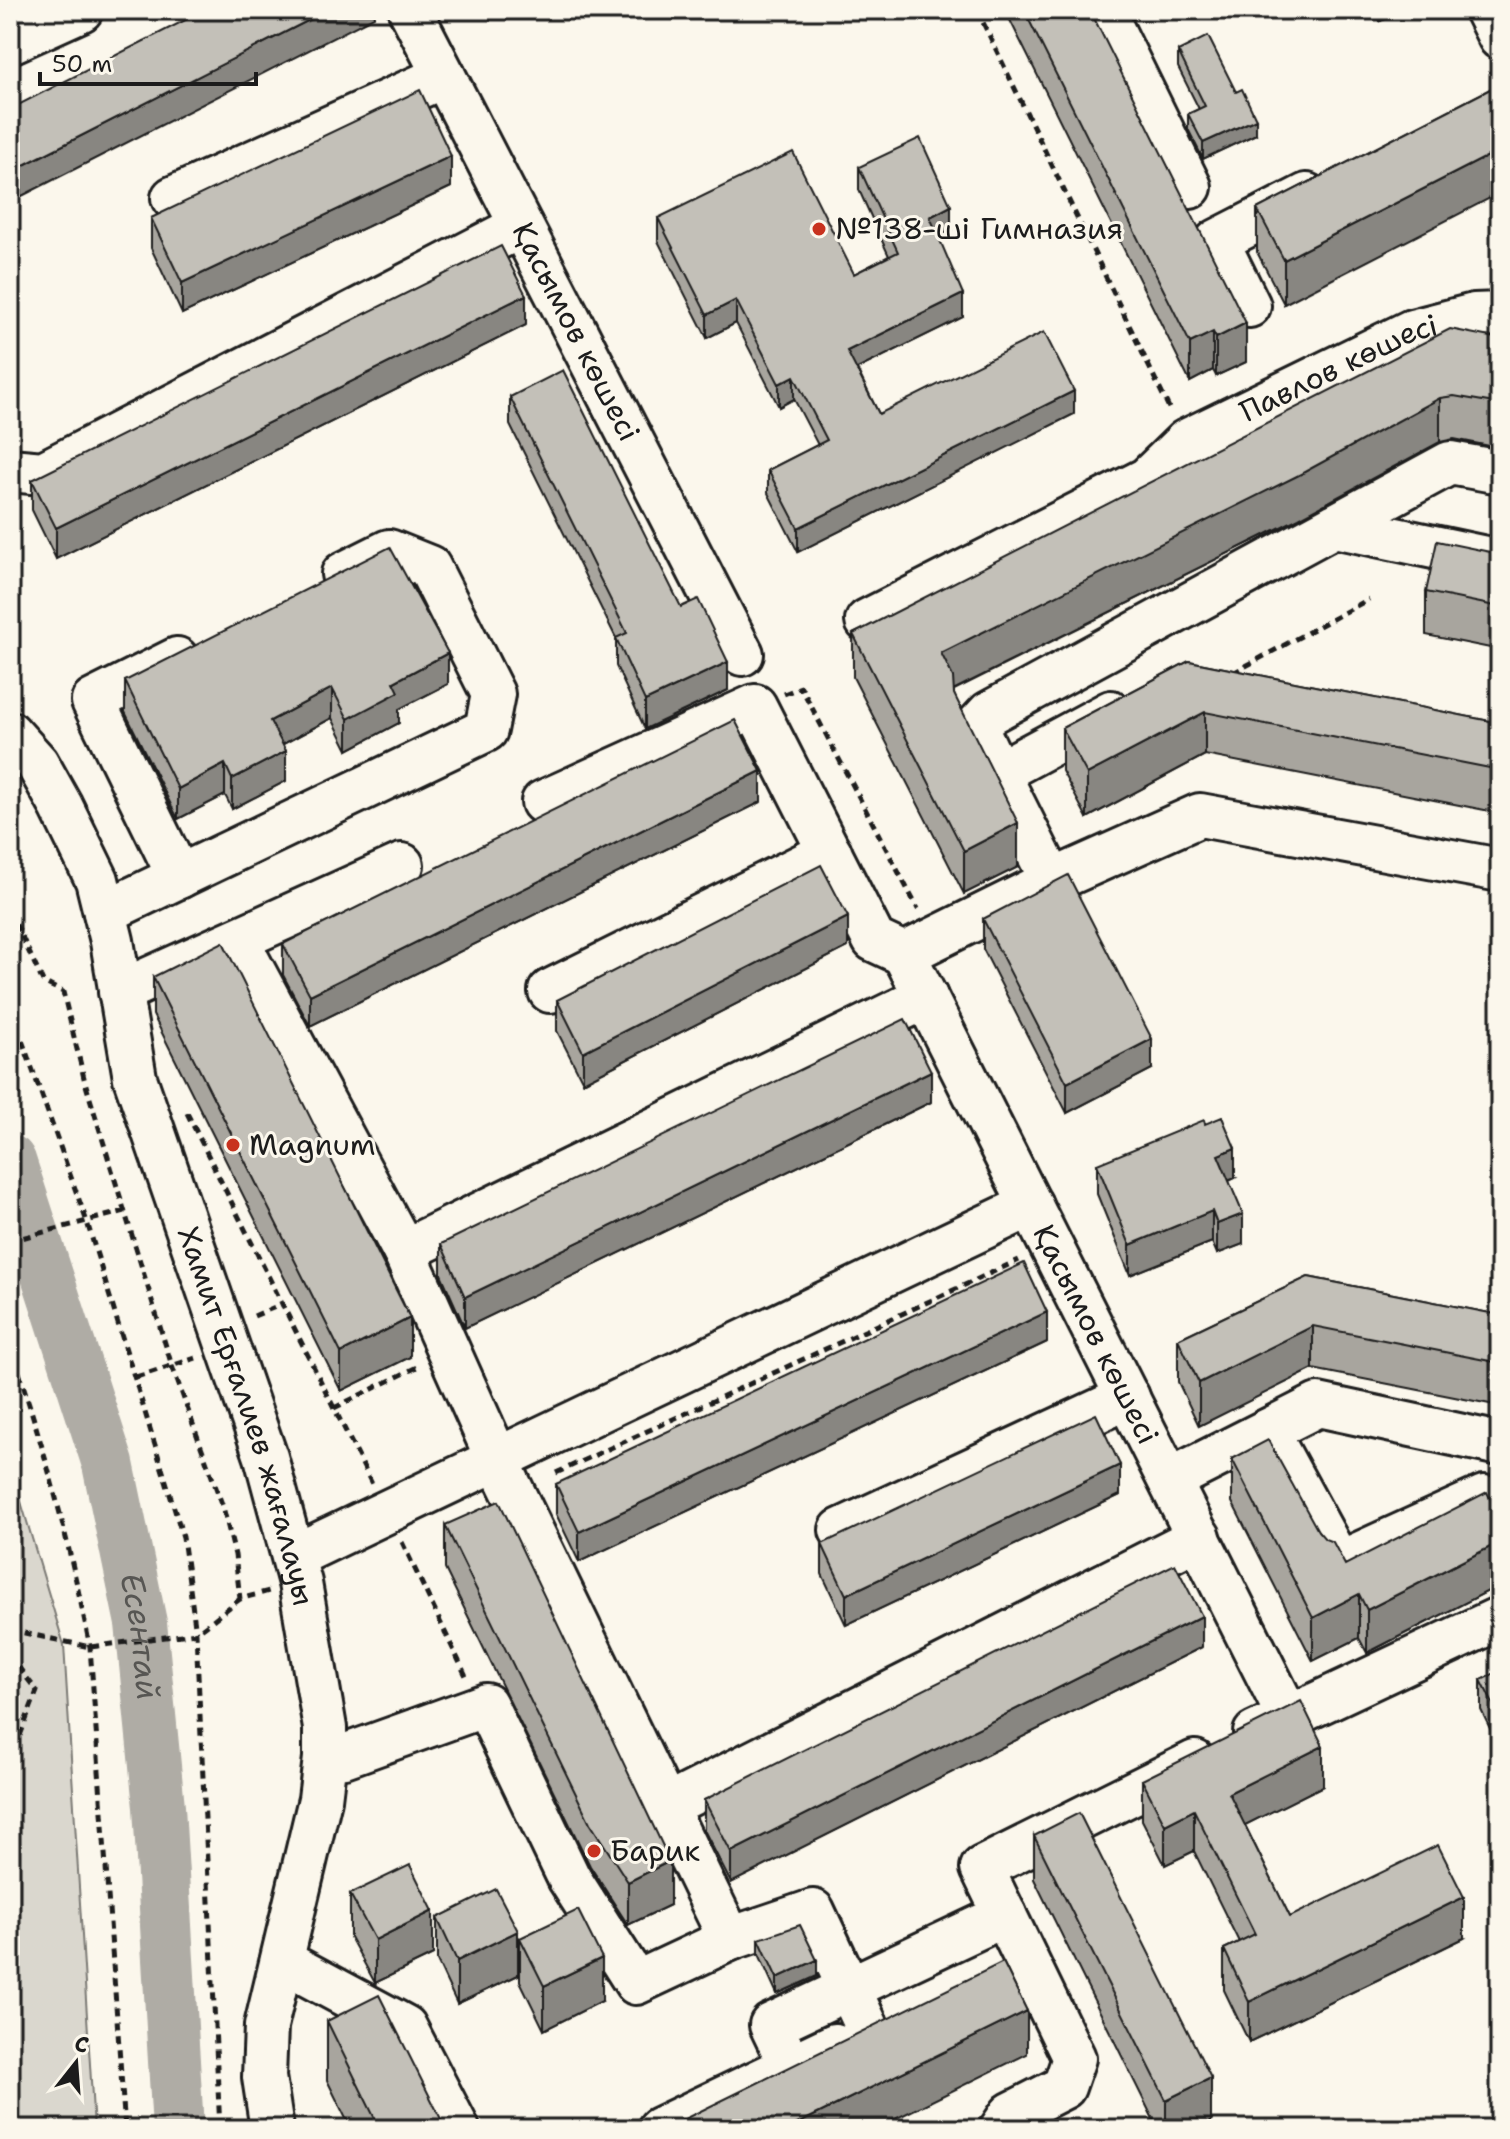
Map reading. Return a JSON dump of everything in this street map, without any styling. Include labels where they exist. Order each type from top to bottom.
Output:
[{"type":"street","points":[[10,42],[81,10]]},
{"type":"street","name":"Қасымов көшесі","points":[[410,10],[742,654]]},
{"type":"street","points":[[1103,10],[1190,187]]},
{"type":"street","points":[[1486,10],[1500,38]]},
{"type":"street","points":[[173,198],[444,76]]},
{"type":"street","points":[[1249,306],[1217,241],[1344,175]]},
{"type":"street","points":[[10,470],[43,473],[521,226]]},
{"type":"street","name":"Павлов көшесі","points":[[867,621],[1147,479],[1186,441],[1412,331],[1474,315],[1500,314]]},
{"type":"street","points":[[1052,881],[976,727],[989,713],[1450,463],[1500,472]]},
{"type":"street","points":[[1334,526],[1500,561]]},
{"type":"street","points":[[105,912],[486,730],[493,694],[429,567],[389,551],[304,594]]},
{"type":"street","points":[[179,877],[93,701],[206,644]]},
{"type":"street","points":[[998,773],[1143,695]]},
{"type":"street","points":[[543,802],[755,706],[874,940],[919,946],[1052,881],[1200,815],[1500,870]]},
{"type":"street","name":"Хамит Ерғалиев жағалауы","points":[[10,733],[37,763],[97,880],[135,1078],[234,1360],[297,1570],[325,1728],[325,1758],[320,1799],[266,2026],[264,2077],[272,2129]]},
{"type":"street","points":[[550,991],[830,852]]},
{"type":"street","points":[[120,992],[402,865]]},
{"type":"street","points":[[237,940],[404,1251],[498,1461],[730,1939]]},
{"type":"street","name":"Қасымов көшесі","points":[[919,946],[926,997],[1288,1716]]},
{"type":"street","points":[[404,1251],[926,997]]},
{"type":"street","points":[[297,1570],[498,1461],[1031,1205]]},
{"type":"street","points":[[841,1530],[1128,1397]]},
{"type":"street","points":[[1170,1480],[1318,1405],[1500,1444]]},
{"type":"street","points":[[1267,1431],[1339,1563],[1484,1497],[1500,1502]]},
{"type":"street","points":[[665,1807],[1199,1537]]},
{"type":"street","points":[[1001,2129],[1011,2114],[1064,2087],[1074,2058],[1010,1962],[1005,1915],[982,1868],[1288,1716],[1500,1618]]},
{"type":"street","points":[[325,1758],[344,1756],[486,1705],[569,1878],[636,1983],[730,1939],[813,1911],[849,1988],[882,2022],[659,2129]]},
{"type":"street","points":[[791,2067],[771,2025],[1005,1915]]},
{"type":"street","points":[[282,1961],[405,2027],[458,2129]]},
{"type":"path","points":[[977,10],[1186,441]]},
{"type":"path","points":[[1232,673],[1369,599]]},
{"type":"path","points":[[755,706],[801,687],[919,946]]},
{"type":"path","points":[[10,911],[43,982],[63,992],[85,1082],[172,1366],[223,1507],[235,1555],[240,1599]]},
{"type":"path","points":[[10,1015],[23,1043],[84,1222],[183,1537],[196,1633],[220,2129]]},
{"type":"path","points":[[184,1108],[358,1455]]},
{"type":"path","points":[[10,1241],[125,1211]]},
{"type":"path","points":[[10,1346],[41,1446],[78,1587],[90,1647],[125,2129]]},
{"type":"path","points":[[334,1408],[448,1352]]},
{"type":"path","points":[[402,1541],[465,1676],[486,1705]]},
{"type":"path","points":[[10,1630],[90,1647],[196,1633],[240,1599],[297,1570]]},
{"type":"path","points":[[10,1656],[37,1691],[10,1762]]},
{"type":"shaded area","points":[[10,1465],[64,1645],[94,2129],[10,2129]]},
{"type":"building","points":[[205,10],[329,10],[10,172],[10,109]]},
{"type":"building","points":[[1024,10],[1090,10],[1246,323],[1216,338],[1213,332],[1190,343]]},
{"type":"building","points":[[1208,36],[1236,92],[1242,89],[1256,119],[1203,143],[1188,114],[1205,106],[1178,51]]},
{"type":"building","points":[[1500,84],[1500,150],[1284,260],[1257,209]]},
{"type":"building","points":[[420,90],[451,156],[182,283],[151,218]]},
{"type":"building","points":[[920,138],[951,206],[930,217],[963,294],[847,351],[879,414],[1044,332],[1074,391],[798,528],[768,470],[827,440],[794,376],[779,384],[736,300],[707,315],[658,218],[793,152],[854,274],[898,252],[859,167]]},
{"type":"building","points":[[501,246],[526,295],[56,528],[32,480]]},
{"type":"building","points":[[1450,329],[1500,339],[1500,404],[1454,396],[1440,398],[1299,475],[941,653],[953,677],[954,694],[1018,823],[964,851],[853,634]]},
{"type":"building","points":[[563,370],[681,607],[698,599],[728,662],[645,701],[616,638],[627,633],[510,397]]},
{"type":"building","points":[[1437,541],[1500,554],[1500,607],[1426,592]]},
{"type":"building","points":[[390,547],[448,653],[394,682],[399,692],[348,719],[332,688],[270,721],[286,751],[232,779],[225,764],[178,789],[125,681]]},
{"type":"building","points":[[1189,661],[1500,723],[1500,770],[1205,712],[1087,774],[1062,728]]},
{"type":"building","points":[[735,720],[761,771],[310,995],[283,944]]},
{"type":"building","points":[[821,865],[848,917],[583,1052],[557,1000]]},
{"type":"building","points":[[1068,875],[1152,1039],[1067,1083],[983,919]]},
{"type":"building","points":[[223,942],[410,1318],[341,1353],[153,977]]},
{"type":"building","points":[[905,1019],[931,1071],[465,1297],[441,1244]]},
{"type":"building","points":[[1222,1117],[1235,1148],[1218,1155],[1243,1214],[1217,1224],[1212,1211],[1130,1245],[1097,1164],[1204,1120],[1205,1124]]},
{"type":"building","points":[[1024,1263],[1047,1312],[579,1532],[556,1484]]},
{"type":"building","points":[[1308,1277],[1500,1315],[1500,1363],[1313,1326],[1199,1383],[1178,1339]]},
{"type":"building","points":[[1096,1414],[1120,1465],[846,1595],[822,1544]]},
{"type":"building","points":[[1268,1440],[1318,1531],[1333,1542],[1345,1565],[1487,1492],[1500,1518],[1500,1542],[1367,1610],[1359,1594],[1313,1618],[1232,1459]]},
{"type":"building","points":[[499,1501],[670,1861],[628,1882],[590,1823],[445,1525]]},
{"type":"building","points":[[1175,1564],[1202,1616],[731,1852],[704,1800]]},
{"type":"building","points":[[1500,1671],[1500,1718],[1481,1680]]},
{"type":"building","points":[[1301,1701],[1323,1746],[1229,1793],[1290,1917],[1438,1845],[1464,1897],[1249,2002],[1224,1949],[1255,1934],[1194,1810],[1165,1825],[1142,1780]]},
{"type":"building","points":[[1079,1813],[1211,2078],[1166,2100],[1034,1836]]},
{"type":"building","points":[[410,1865],[433,1911],[375,1940],[350,1894]]},
{"type":"building","points":[[496,1889],[518,1931],[457,1961],[437,1918]]},
{"type":"building","points":[[578,1910],[602,1958],[544,1986],[520,1938]]},
{"type":"building","points":[[800,1925],[817,1960],[777,1978],[759,1939]]},
{"type":"building","points":[[1003,1962],[1027,2011],[787,2129],[664,2129]]},
{"type":"building","points":[[379,1995],[446,2129],[380,2129],[327,2021]]},
{"type":"waterway","name":"Есентай","points":[[10,1161],[108,1464],[141,1623],[159,1807],[178,2129]]},
{"type":"place","name":"№138-ші Гимназия","points":[[819,229]]},
{"type":"place","name":"Magnum","points":[[233,1145]]},
{"type":"place","name":"Барик","points":[[594,1851]]}]
